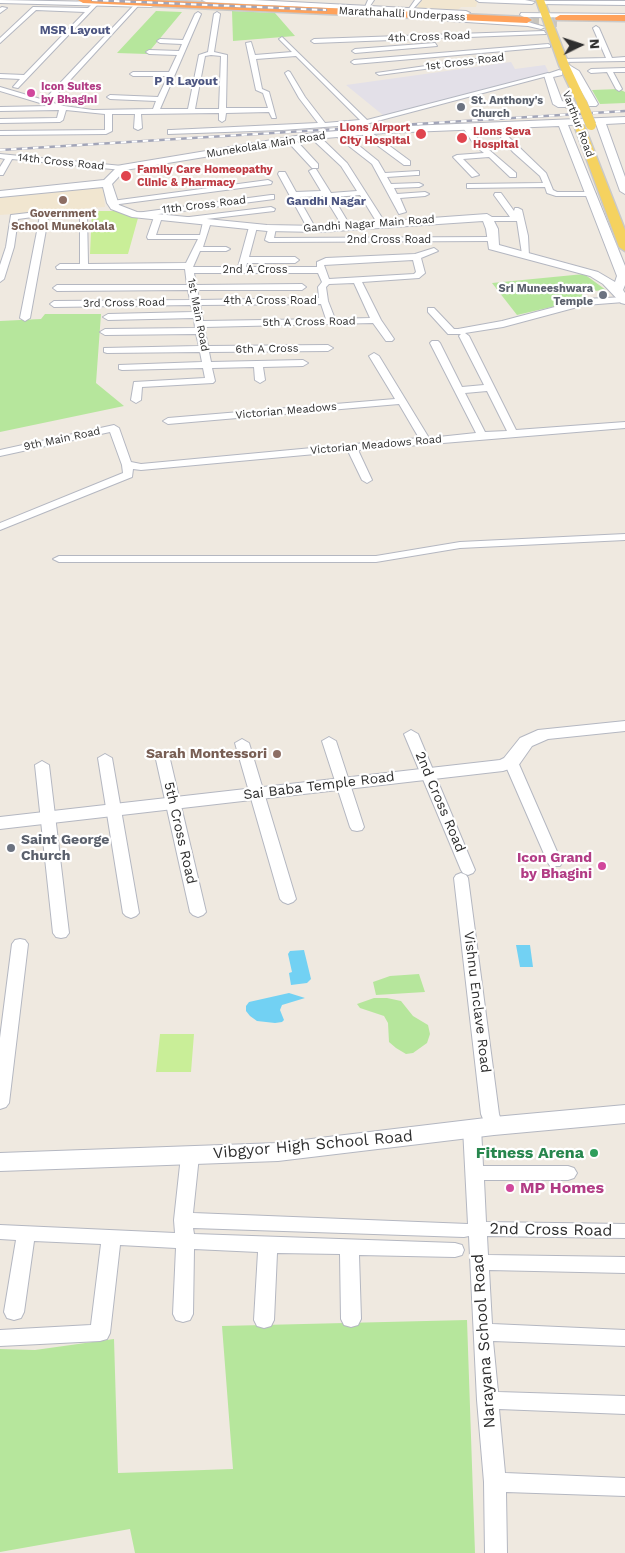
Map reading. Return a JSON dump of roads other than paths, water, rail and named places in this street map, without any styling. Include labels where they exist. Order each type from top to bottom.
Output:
[{"type":"highway","points":[[83,0],[131,4],[213,6]]},
{"type":"highway","points":[[148,0],[213,6]]},
{"type":"highway","name":"Marathahalli Underpass","points":[[213,6],[525,19]]},
{"type":"highway","points":[[554,31],[625,19]]},
{"type":"main road","name":"Varthur Road","points":[[536,1],[541,15],[554,31],[557,72],[590,123],[625,214]]},
{"type":"main road","name":"Varthur Road","points":[[554,31],[557,72]]},
{"type":"main road","name":"Varthur Road","points":[[590,123],[625,248]]},
{"type":"street","points":[[410,9],[418,0]]},
{"type":"street","points":[[479,0],[625,3]]},
{"type":"street","points":[[211,53],[213,6],[370,3],[410,9],[525,19],[554,31]]},
{"type":"street","points":[[0,42],[35,8],[131,4]]},
{"type":"street","points":[[45,103],[131,4]]},
{"type":"street","points":[[1,6],[92,7]]},
{"type":"street","points":[[16,86],[92,7]]},
{"type":"street","points":[[156,110],[198,14]]},
{"type":"street","points":[[525,19],[541,15],[554,31]]},
{"type":"street","points":[[605,28],[592,28],[610,60]]},
{"type":"street","points":[[481,43],[554,31]]},
{"type":"street","points":[[536,55],[554,31]]},
{"type":"street","points":[[354,62],[554,31]]},
{"type":"street","name":"4th Cross Road","points":[[314,41],[554,31]]},
{"type":"street","points":[[282,39],[365,127],[407,163],[383,164],[339,134]]},
{"type":"street","points":[[249,42],[259,90],[266,92],[272,114],[279,128]]},
{"type":"street","points":[[158,44],[182,50]]},
{"type":"street","points":[[355,51],[442,45]]},
{"type":"street","points":[[148,56],[182,50]]},
{"type":"street","points":[[191,112],[202,54],[224,54],[221,125]]},
{"type":"street","points":[[252,57],[297,54]]},
{"type":"street","name":"1st Cross Road","points":[[380,73],[490,59]]},
{"type":"street","points":[[171,132],[323,125],[365,127],[557,72],[583,60],[625,59]]},
{"type":"street","points":[[583,60],[592,71],[625,70]]},
{"type":"street","points":[[289,62],[304,61]]},
{"type":"street","points":[[140,66],[175,67]]},
{"type":"street","points":[[609,70],[619,89]]},
{"type":"street","points":[[557,72],[575,71],[576,104]]},
{"type":"street","points":[[288,73],[302,98],[323,125]]},
{"type":"street","points":[[132,78],[172,74]]},
{"type":"street","points":[[0,76],[25,77]]},
{"type":"street","points":[[132,78],[168,82]]},
{"type":"street","points":[[0,89],[63,108]]},
{"type":"street","points":[[121,90],[164,91]]},
{"type":"street","points":[[110,97],[161,99]]},
{"type":"street","points":[[0,99],[28,98]]},
{"type":"street","points":[[103,106],[156,110],[182,116],[191,112],[272,114]]},
{"type":"street","points":[[0,121],[64,120],[63,108]]},
{"type":"street","points":[[0,109],[63,108],[109,112],[156,110]]},
{"type":"street","points":[[0,133],[107,132],[109,112]]},
{"type":"street","points":[[138,112],[138,128]]},
{"type":"street","points":[[243,118],[272,114]]},
{"type":"street","name":"Munekolala Main Road","points":[[122,168],[314,136],[339,134],[365,127],[590,123],[625,120]]},
{"type":"street","points":[[562,122],[623,276],[623,295]]},
{"type":"street","points":[[590,123],[623,179],[625,191]]},
{"type":"street","points":[[494,125],[516,150],[543,175],[550,191],[556,194],[592,194]]},
{"type":"street","points":[[466,126],[478,144],[513,175]]},
{"type":"street","points":[[61,141],[62,132]]},
{"type":"street","points":[[23,144],[26,133]]},
{"type":"street","points":[[314,136],[344,165],[382,224]]},
{"type":"street","points":[[292,140],[314,169],[347,227]]},
{"type":"street","points":[[475,175],[458,157],[490,155]]},
{"type":"street","name":"14th Cross Road","points":[[0,156],[122,168]]},
{"type":"street","points":[[0,173],[10,157]]},
{"type":"street","points":[[383,164],[383,175],[402,212]]},
{"type":"street","points":[[0,194],[107,183],[122,168]]},
{"type":"street","points":[[383,175],[416,173]]},
{"type":"street","points":[[282,174],[312,229]]},
{"type":"street","points":[[107,183],[112,203],[268,182]]},
{"type":"street","points":[[389,186],[419,185]]},
{"type":"street","points":[[470,186],[548,185]]},
{"type":"street","points":[[293,195],[362,194]]},
{"type":"street","points":[[395,196],[425,194]]},
{"type":"street","points":[[492,243],[492,229],[489,219],[516,219],[498,195]]},
{"type":"street","name":"11th Cross Road","points":[[136,215],[271,197]]},
{"type":"street","name":"Gandhi Nagar Main Road","points":[[112,203],[115,207],[136,215],[253,227],[270,221],[312,229],[483,217],[489,219]]},
{"type":"street","points":[[518,210],[526,254]]},
{"type":"street","points":[[25,318],[45,213]]},
{"type":"street","points":[[0,279],[10,247],[14,217],[56,213]]},
{"type":"street","points":[[71,213],[83,214],[84,216],[83,262],[85,267]]},
{"type":"street","points":[[158,217],[151,237],[203,238]]},
{"type":"street","points":[[181,220],[270,221]]},
{"type":"street","name":"2nd Cross Road","points":[[270,221],[269,240],[492,243]]},
{"type":"street","name":"1st Main Road","points":[[136,400],[137,384],[210,381],[205,350],[193,301],[189,268],[203,238],[207,222]]},
{"type":"street","points":[[241,270],[253,227]]},
{"type":"street","points":[[446,248],[492,243],[594,274],[607,281],[623,295]]},
{"type":"street","points":[[0,247],[10,247]]},
{"type":"street","points":[[197,249],[226,249]]},
{"type":"street","points":[[327,282],[320,264],[326,260],[416,258],[434,251]]},
{"type":"street","points":[[324,301],[322,287],[327,282],[416,276],[420,274],[416,258]]},
{"type":"street","points":[[244,260],[295,260]]},
{"type":"street","points":[[60,268],[189,268]]},
{"type":"street","name":"2nd A Cross","points":[[189,268],[322,270]]},
{"type":"street","name":"5th A Cross Road","points":[[199,323],[376,320],[358,280]]},
{"type":"street","points":[[57,288],[302,287]]},
{"type":"street","points":[[431,310],[451,332],[458,332],[503,324],[585,302],[623,295]]},
{"type":"street","name":"4th A Cross Road","points":[[193,301],[324,301],[332,322]]},
{"type":"street","name":"3rd Cross Road","points":[[54,304],[193,301]]},
{"type":"street","points":[[108,317],[199,323]]},
{"type":"street","points":[[376,320],[389,338]]},
{"type":"street","points":[[105,332],[199,323]]},
{"type":"street","points":[[464,336],[513,433]]},
{"type":"street","points":[[435,343],[482,436]]},
{"type":"street","name":"6th A Cross","points":[[107,350],[328,348]]},
{"type":"street","points":[[374,356],[426,441]]},
{"type":"street","points":[[122,367],[303,363]]},
{"type":"street","points":[[258,364],[260,380]]},
{"type":"street","points":[[459,390],[490,388]]},
{"type":"street","name":"Victorian Meadows","points":[[168,421],[403,401]]},
{"type":"street","name":"Victorian Meadows Road","points":[[128,465],[141,467],[351,447],[625,425]]},
{"type":"street","name":"9th Main Road","points":[[0,453],[114,428],[128,465]]},
{"type":"street","points":[[351,447],[367,480]]},
{"type":"street","points":[[0,527],[128,475],[128,465]]},
{"type":"street","points":[[59,559],[299,560],[376,558],[460,545],[625,537]]},
{"type":"street","points":[[555,863],[511,762],[526,742],[544,734],[625,726]]},
{"type":"street","name":"2nd Cross Road","points":[[411,734],[428,773],[464,874]]},
{"type":"street","points":[[328,741],[357,827]]},
{"type":"street","points":[[242,743],[288,899]]},
{"type":"street","name":"5th Cross Road","points":[[162,755],[198,912]]},
{"type":"street","points":[[106,758],[113,811],[131,913]]},
{"type":"street","name":"Sai Baba Temple Road","points":[[0,823],[174,804],[342,782],[503,765],[511,762]]},
{"type":"street","points":[[42,765],[61,933]]},
{"type":"street","name":"Vishnu Enclave Road","points":[[464,874],[490,1114],[483,1127]]},
{"type":"street","points":[[0,1102],[20,944]]},
{"type":"street","name":"Vibgyor High School Road","points":[[0,1162],[278,1152],[483,1127],[625,1114]]},
{"type":"street","name":"Narayana School Road","points":[[483,1127],[474,1173],[470,1230],[479,1262],[482,1332],[495,1482],[496,1553]]},
{"type":"street","points":[[183,1314],[185,1242],[182,1220],[190,1156]]},
{"type":"street","points":[[474,1173],[568,1173]]},
{"type":"street","name":"2nd Cross Road","points":[[182,1220],[470,1230],[625,1231]]},
{"type":"street","points":[[0,1232],[185,1242],[456,1250]]},
{"type":"street","points":[[14,1312],[26,1234]]},
{"type":"street","points":[[0,1338],[100,1333],[111,1239]]},
{"type":"street","points":[[264,1320],[268,1245]]},
{"type":"street","points":[[349,1247],[351,1319]]},
{"type":"street","points":[[479,1262],[625,1265]]},
{"type":"street","points":[[482,1332],[625,1338]]},
{"type":"street","points":[[488,1400],[625,1405]]},
{"type":"street","points":[[495,1482],[625,1487]]},
{"type":"water","points":[[516,945],[530,945],[533,967],[520,967]]},
{"type":"water","points":[[304,950],[311,979],[307,983],[291,985],[289,973],[292,972],[288,954],[290,951]]},
{"type":"water","points":[[289,993],[305,998],[282,1005],[280,1010],[284,1020],[282,1022],[257,1021],[246,1011],[246,1006],[249,1002]]},
{"type":"tunnel","points":[[527,20],[561,21]]},
{"type":"tunnel","points":[[565,104],[588,104]]},
{"type":"railway","points":[[92,0],[326,10]]},
{"type":"railway","points":[[0,150],[625,111]]},
{"type":"place","name":"Icon Suites by Bhagini","points":[[31,93]]},
{"type":"place","name":"St. Anthony's Church","points":[[461,107]]},
{"type":"place","name":"Lions Airport City Hospital","points":[[421,134]]},
{"type":"place","name":"Lions Seva Hospital","points":[[462,138]]},
{"type":"place","name":"Family Care Homeopathy Clinic & Pharmacy","points":[[126,176]]},
{"type":"place","name":"Government School Munekolala","points":[[63,200]]},
{"type":"place","name":"Sri Muneeshwara Temple","points":[[603,295]]},
{"type":"place","name":"Sarah Montessori","points":[[277,754]]},
{"type":"place","name":"Saint George Church","points":[[11,848]]},
{"type":"place","name":"Icon Grand by Bhagini","points":[[602,866]]},
{"type":"place","name":"Fitness Arena","points":[[594,1153]]},
{"type":"place","name":"MP Homes","points":[[510,1188]]},
{"type":"district","name":"MSR Layout","points":[[75,30]]},
{"type":"district","name":"P R Layout","points":[[186,81]]},
{"type":"district","name":"Gandhi Nagar","points":[[326,201]]}]
